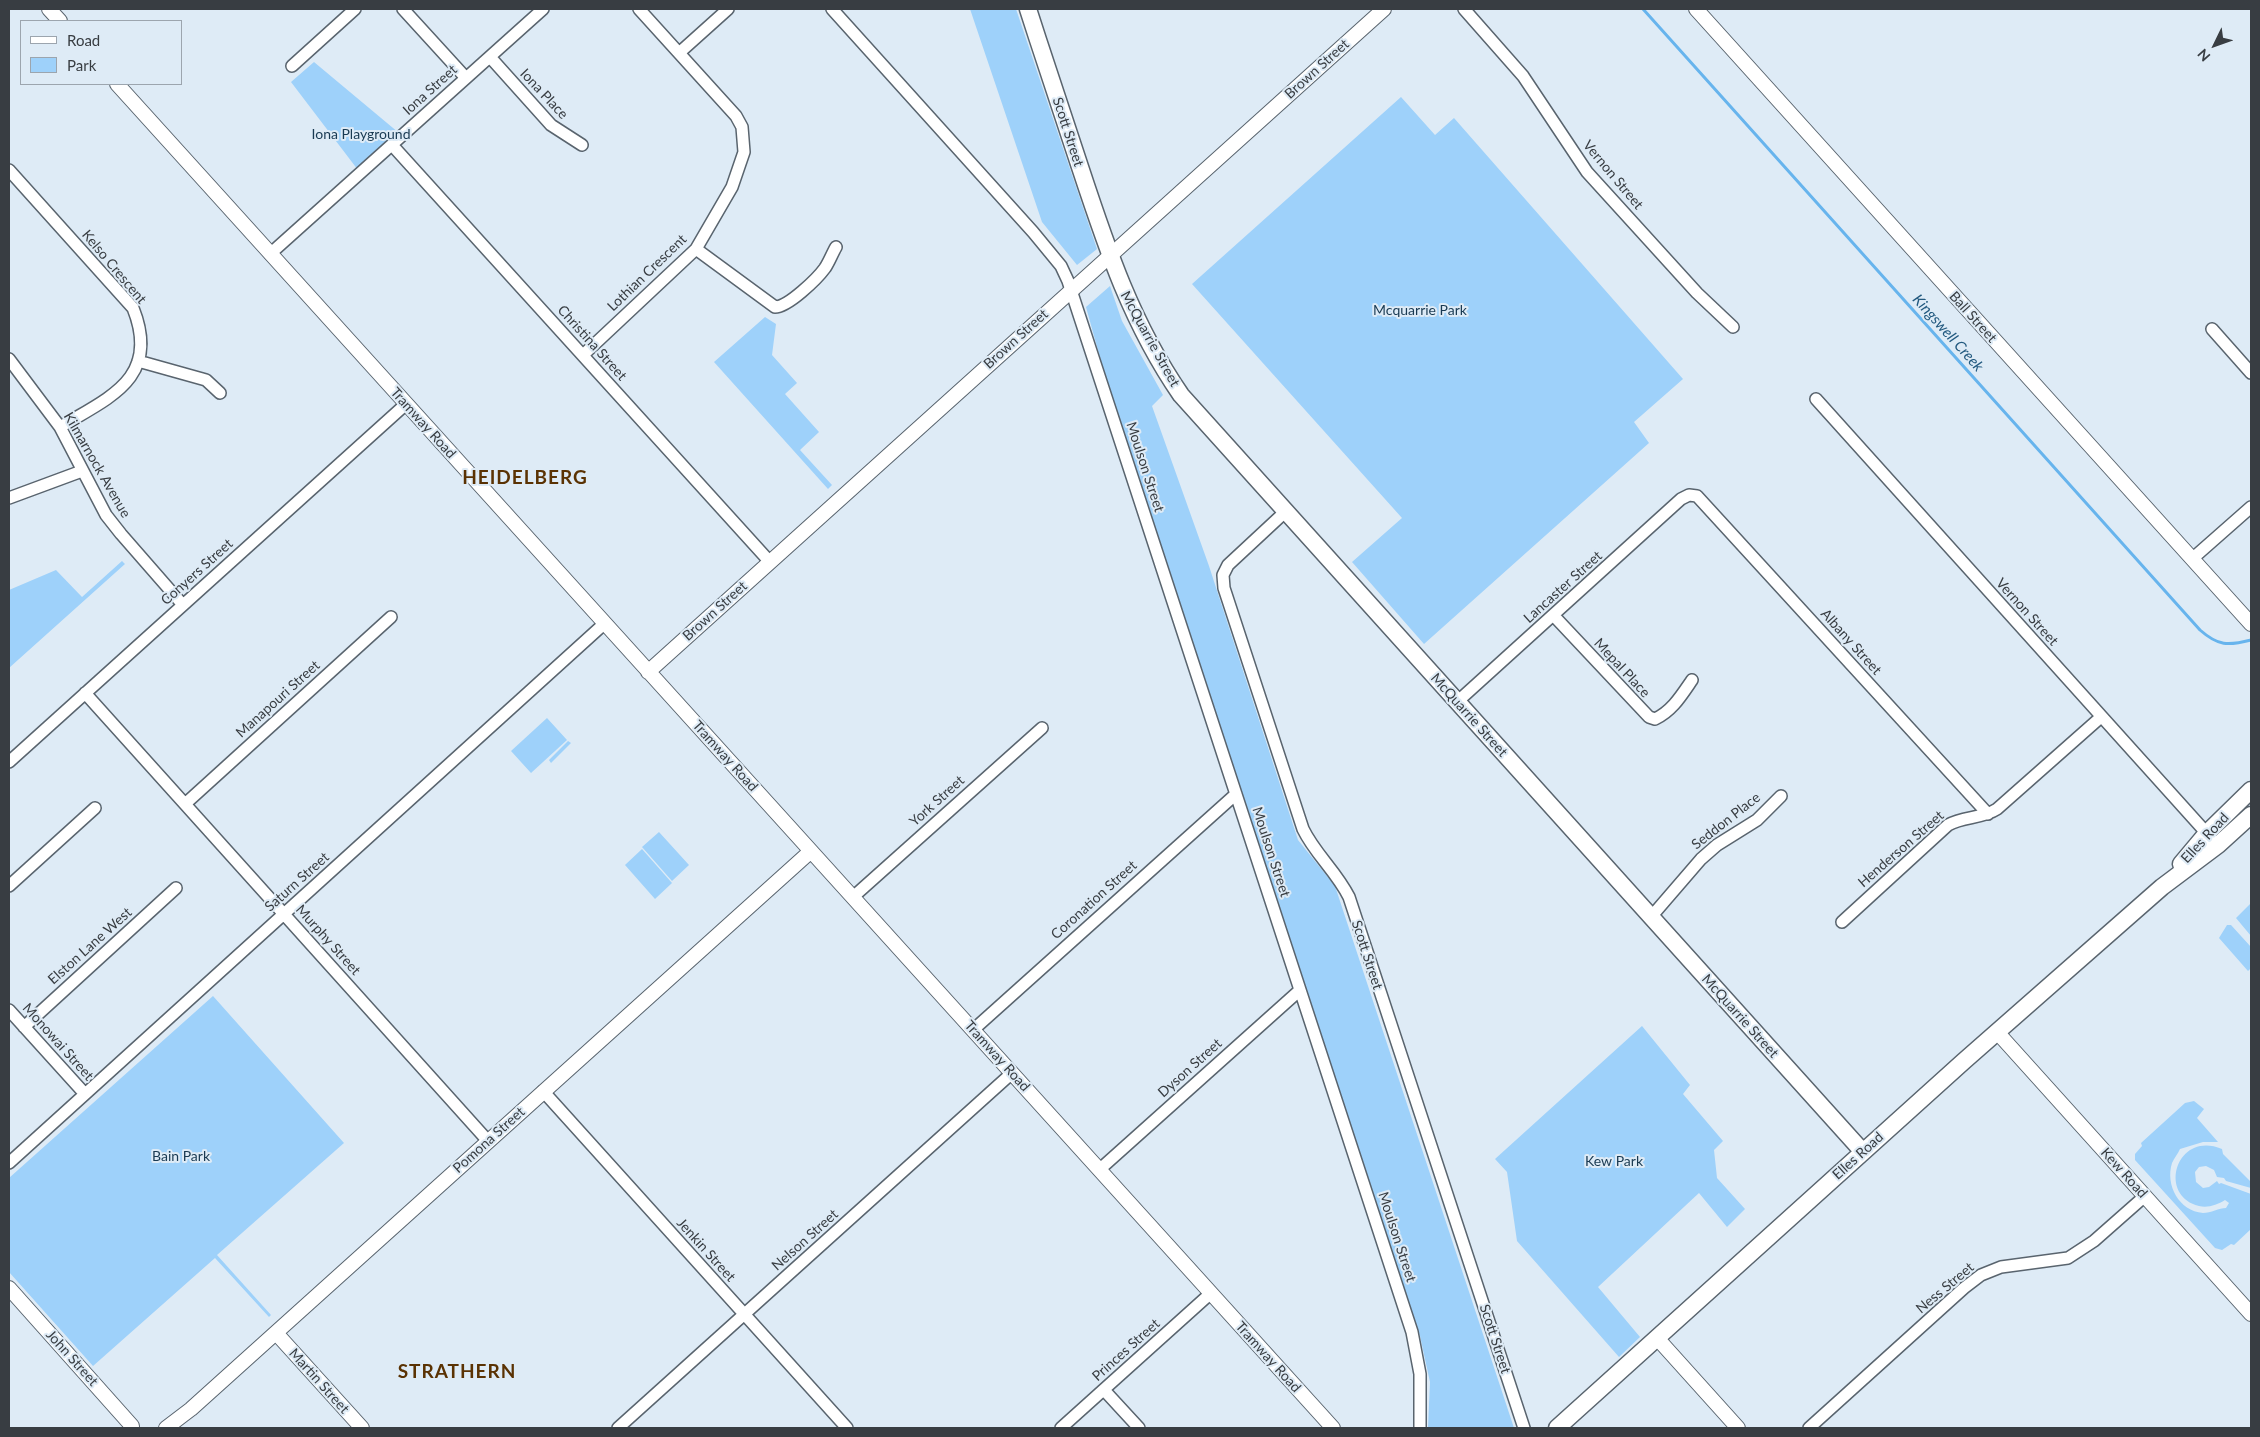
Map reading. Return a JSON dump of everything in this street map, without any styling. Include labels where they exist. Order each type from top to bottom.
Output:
[{"type":"main road","name":"Scott Street","points":[[1028,9],[1109,255]]},
{"type":"main road","name":"McQuarrie Street","points":[[1109,255],[1131,308],[1156,356],[1177,389],[1201,418],[1863,1152]]},
{"type":"main road","name":"Elles Road","points":[[1557,1428],[1997,1032],[2162,887],[2212,839],[2251,790]]},
{"type":"main road","name":"Elles Road","points":[[2212,839],[2251,815]]},
{"type":"street","points":[[49,9],[59,20]]},
{"type":"street","points":[[292,66],[355,9]]},
{"type":"street","points":[[403,9],[466,78]]},
{"type":"street","name":"Iona Street","points":[[270,254],[543,9]]},
{"type":"street","name":"Lothian Crescent","points":[[583,356],[696,249],[732,188],[744,152],[745,138],[736,116],[639,9]]},
{"type":"street","points":[[679,53],[728,9]]},
{"type":"street","points":[[832,9],[1045,245],[1061,266],[1072,290]]},
{"type":"street","name":"Brown Street","points":[[648,672],[1384,9]]},
{"type":"street","name":"Vernon Street","points":[[1464,9],[1523,76],[1587,172],[1697,293],[1733,327]]},
{"type":"street","name":"Ball Street","points":[[1696,9],[2251,624]]},
{"type":"street","name":"Iona Place","points":[[490,57],[551,126],[582,145]]},
{"type":"street","name":"Tramway Road","points":[[118,85],[1333,1428]]},
{"type":"street","name":"Christina Street","points":[[392,145],[770,562]]},
{"type":"street","name":"Kelso Crescent","points":[[9,170],[133,308],[140,325],[142,349],[131,377],[122,387],[60,427]]},
{"type":"street","points":[[696,249],[775,307],[780,307],[789,302],[824,269],[836,247]]},
{"type":"street","name":"Moulson Street","points":[[1072,290],[1412,1332],[1420,1374],[1420,1428]]},
{"type":"street","points":[[2212,329],[2251,373]]},
{"type":"street","name":"Kilmarnock Avenue","points":[[9,359],[60,427],[96,499],[121,534],[183,604]]},
{"type":"street","points":[[138,361],[206,380],[220,394]]},
{"type":"street","name":"Vernon Street","points":[[1816,399],[2212,839]]},
{"type":"street","name":"Conyers Street","points":[[9,762],[406,404]]},
{"type":"street","points":[[9,498],[82,471]]},
{"type":"street","name":"Lancaster Street","points":[[1457,702],[1689,495]]},
{"type":"street","name":"Albany Street","points":[[1689,495],[1696,496],[1702,501],[1988,814]]},
{"type":"street","points":[[2192,559],[2251,507]]},
{"type":"street","name":"Scott Street","points":[[1285,512],[1228,565],[1223,575],[1224,588],[1304,830],[1314,848],[1338,877],[1348,897],[1524,1428]]},
{"type":"street","name":"Mepal Place","points":[[1554,616],[1649,717],[1655,719],[1662,716],[1676,703],[1692,680]]},
{"type":"street","name":"Manapouri Street","points":[[185,804],[391,617]]},
{"type":"street","name":"Saturn Street","points":[[9,1163],[605,623]]},
{"type":"street","name":"Murphy Street","points":[[85,693],[488,1141]]},
{"type":"street","name":"Henderson Street","points":[[1842,922],[1948,826],[1962,818],[1988,814],[2008,800],[2101,717]]},
{"type":"street","name":"York Street","points":[[853,897],[1042,728]]},
{"type":"street","name":"Coronation Street","points":[[973,1030],[1236,794]]},
{"type":"street","name":"Seddon Place","points":[[1651,916],[1701,859],[1717,845],[1757,820],[1781,796]]},
{"type":"street","points":[[9,886],[95,808]]},
{"type":"street","name":"Pomona Street","points":[[166,1428],[191,1409],[810,851]]},
{"type":"street","name":"Elston Lane West","points":[[24,1027],[176,888]]},
{"type":"street","name":"Dyson Street","points":[[1100,1170],[1300,990]]},
{"type":"street","name":"Monowai Street","points":[[9,1010],[85,1094]]},
{"type":"street","name":"Kew Road","points":[[1997,1032],[2251,1314]]},
{"type":"street","name":"Nelson Street","points":[[618,1428],[1012,1073]]},
{"type":"street","name":"Jenkin Street","points":[[543,1091],[847,1428]]},
{"type":"street","name":"Ness Street","points":[[1809,1428],[1964,1288],[1981,1275],[2001,1267],[2068,1258],[2094,1242],[2145,1196]]},
{"type":"street","name":"John Street","points":[[10,1293],[133,1427]]},
{"type":"street","name":"Princes Street","points":[[1061,1428],[1211,1293]]},
{"type":"street","name":"Martin Street","points":[[276,1332],[362,1428]]},
{"type":"street","points":[[1657,1338],[1738,1428]]},
{"type":"street","points":[[1104,1390],[1139,1428]]},
{"type":"green space","points":[[970,9],[1016,9],[1097,249],[1077,265],[1042,222]]},
{"type":"green space","name":"Iona Playground","points":[[314,62],[399,133],[358,170],[291,82]]},
{"type":"green space","name":"Mcquarrie Park","points":[[1401,97],[1435,135],[1454,118],[1683,379],[1634,422],[1649,443],[1424,644],[1352,562],[1402,518],[1192,284]]},
{"type":"green space","points":[[1110,286],[1122,321],[1163,395],[1152,406],[1209,566],[1298,840],[1335,886],[1514,1428],[1428,1428],[1430,1382],[1420,1336],[1107,383],[1086,307]]},
{"type":"green space","points":[[765,317],[776,324],[772,355],[797,383],[785,394],[819,432],[800,450],[832,485],[828,489],[714,362]]},
{"type":"green space","points":[[122,561],[125,564],[9,668],[9,590],[56,570],[82,597]]},
{"type":"green space","points":[[547,718],[567,740],[531,773],[511,751]]},
{"type":"green space","points":[[568,741],[571,743],[551,763],[549,760]]},
{"type":"green space","points":[[659,832],[689,865],[672,881],[642,847]]},
{"type":"green space","points":[[642,849],[672,883],[655,899],[625,865]]},
{"type":"green space","points":[[2251,903],[2251,936],[2236,918]]},
{"type":"green space","points":[[2227,925],[2231,925],[2251,947],[2251,968],[2248,971],[2219,938]]},
{"type":"green space","name":"Bain Park","points":[[213,996],[344,1143],[217,1255],[271,1315],[269,1317],[215,1258],[93,1366],[9,1272],[9,1178]]},
{"type":"green space","name":"Kew Park","points":[[1642,1026],[1690,1085],[1683,1094],[1723,1141],[1714,1150],[1717,1178],[1745,1209],[1727,1227],[1699,1193],[1598,1287],[1640,1337],[1619,1357],[1517,1241],[1507,1172],[1495,1159]]},
{"type":"green space","points":[[2194,1101],[2204,1109],[2197,1118],[2218,1142],[2203,1142],[2180,1149],[2170,1171],[2172,1188],[2176,1195],[2187,1207],[2203,1213],[2226,1208],[2229,1203],[2225,1200],[2212,1206],[2199,1206],[2186,1200],[2178,1190],[2176,1179],[2177,1167],[2183,1156],[2193,1148],[2206,1146],[2222,1149],[2223,1154],[2251,1182],[2251,1188],[2226,1181],[2224,1178],[2217,1177],[2214,1170],[2206,1166],[2199,1167],[2195,1172],[2196,1182],[2203,1188],[2209,1187],[2217,1181],[2219,1184],[2221,1183],[2251,1194],[2251,1229],[2234,1245],[2231,1244],[2222,1250],[2215,1248],[2135,1160],[2135,1154],[2142,1146],[2141,1143],[2185,1103]]},
{"type":"waterway","name":"Kingswell Creek","points":[[1643,9],[2200,630],[2218,642],[2230,644],[2251,640]]},
{"type":"district","name":"HEIDELBERG","points":[[525,478]]},
{"type":"district","name":"STRATHERN","points":[[457,1372]]}]
